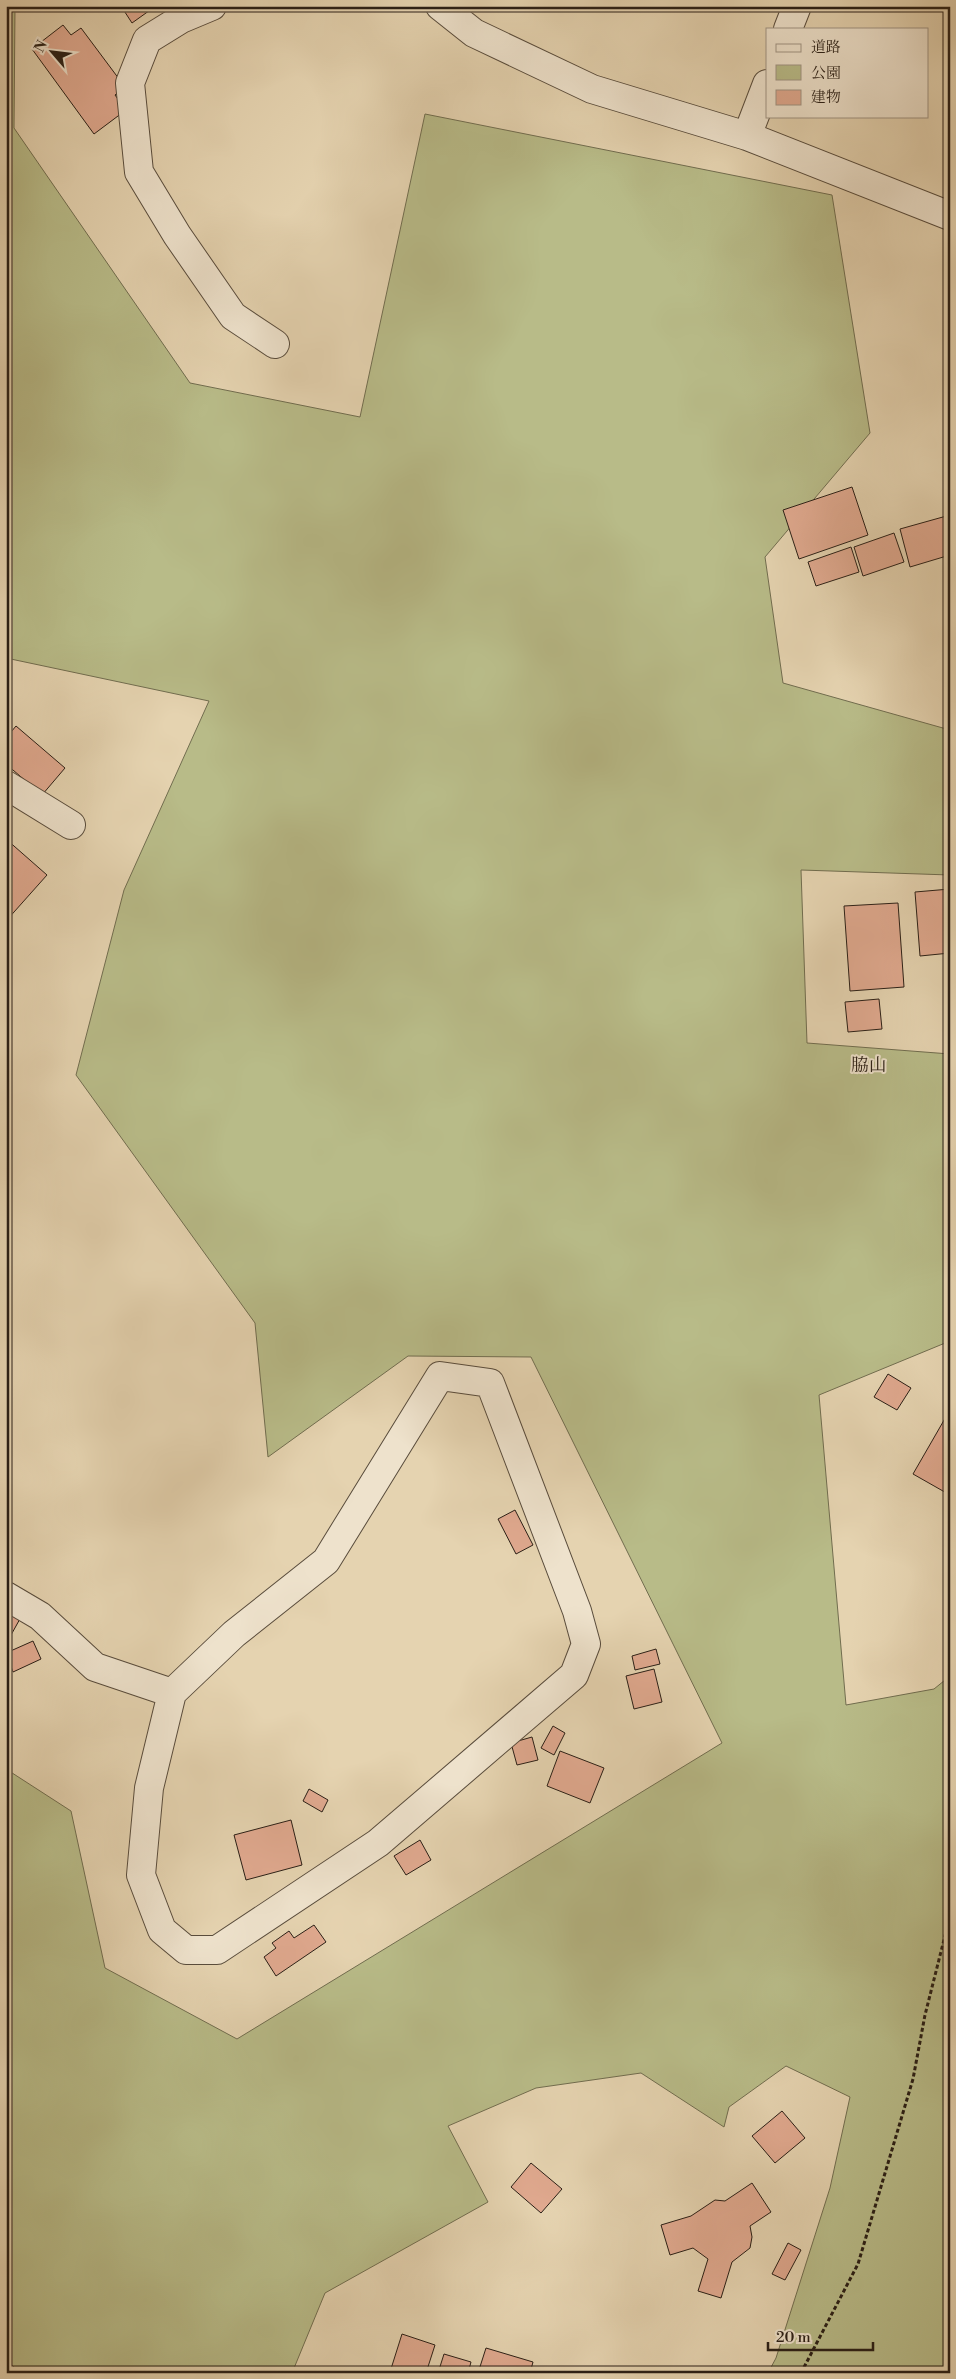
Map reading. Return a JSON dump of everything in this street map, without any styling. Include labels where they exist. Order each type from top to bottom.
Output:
[{"type":"street","points":[[212,6],[181,19],[147,40],[130,83],[139,172],[177,235],[233,316],[275,344]]},
{"type":"street","points":[[440,6],[474,33],[592,89],[747,136],[950,216]]},
{"type":"street","points":[[788,28],[797,6]]},
{"type":"street","points":[[747,136],[766,87]]},
{"type":"street","points":[[6,785],[71,825]]},
{"type":"street","points":[[440,1376],[490,1383],[577,1611],[586,1644],[574,1675],[378,1843],[217,1950],[186,1950],[162,1930],[141,1875],[149,1788],[172,1693],[234,1634],[326,1562],[440,1376]]},
{"type":"street","points":[[6,1596],[40,1616],[95,1667],[172,1693]]},
{"type":"path","points":[[801,2373],[858,2264],[913,2079],[925,2015],[950,1916]]},
{"type":"green space","points":[[6,6],[15,6],[14,128],[190,383],[360,417],[425,114],[832,195],[870,433],[765,557],[783,683],[950,730],[950,875],[801,870],[807,1043],[950,1054],[950,1341],[819,1395],[846,1705],[934,1689],[950,1676],[950,2373],[768,2373],[776,2358],[830,2188],[850,2097],[786,2066],[729,2107],[724,2127],[641,2073],[536,2088],[448,2126],[488,2202],[325,2293],[292,2373],[20,2373],[6,2359],[6,1769],[71,1811],[105,1968],[237,2039],[722,1743],[531,1357],[408,1356],[268,1457],[255,1323],[76,1075],[124,890],[209,701],[6,658]]},
{"type":"building","points":[[121,6],[152,6],[153,8],[132,23]]},
{"type":"building","points":[[63,25],[71,35],[81,28],[125,87],[115,95],[126,110],[94,134],[32,49]]},
{"type":"building","points":[[852,487],[868,535],[799,559],[783,510]]},
{"type":"building","points":[[950,515],[950,555],[910,567],[900,529]]},
{"type":"building","points":[[894,533],[904,562],[863,576],[854,547]]},
{"type":"building","points":[[851,547],[859,572],[816,586],[808,562]]},
{"type":"building","points":[[16,726],[65,768],[42,795],[6,764],[6,738]]},
{"type":"building","points":[[6,839],[47,875],[6,921]]},
{"type":"building","points":[[950,889],[950,953],[920,956],[915,892]]},
{"type":"building","points":[[898,903],[904,987],[850,991],[844,906]]},
{"type":"building","points":[[879,999],[882,1029],[848,1032],[845,1002]]},
{"type":"building","points":[[888,1374],[911,1388],[897,1410],[874,1397]]},
{"type":"building","points":[[947,1415],[950,1417],[950,1495],[913,1474]]},
{"type":"building","points":[[515,1510],[533,1545],[516,1554],[498,1519]]},
{"type":"building","points":[[6,1609],[21,1617],[6,1644]]},
{"type":"building","points":[[33,1641],[41,1659],[13,1672],[6,1653]]},
{"type":"building","points":[[656,1649],[660,1664],[635,1670],[632,1656]]},
{"type":"building","points":[[654,1669],[662,1702],[634,1709],[626,1676]]},
{"type":"building","points":[[553,1726],[565,1733],[554,1755],[541,1748]]},
{"type":"building","points":[[532,1737],[538,1760],[517,1765],[511,1743]]},
{"type":"building","points":[[560,1751],[604,1768],[590,1803],[547,1786]]},
{"type":"building","points":[[309,1789],[328,1800],[322,1812],[303,1801]]},
{"type":"building","points":[[291,1820],[302,1865],[246,1880],[234,1835]]},
{"type":"building","points":[[420,1840],[431,1860],[406,1875],[394,1856]]},
{"type":"building","points":[[314,1925],[326,1942],[276,1976],[264,1957],[276,1948],[272,1943],[289,1931],[294,1938]]},
{"type":"building","points":[[782,2111],[805,2138],[775,2163],[752,2136]]},
{"type":"building","points":[[531,2163],[562,2189],[541,2213],[511,2187]]},
{"type":"building","points":[[752,2183],[771,2212],[750,2226],[752,2237],[750,2248],[732,2262],[721,2298],[698,2291],[708,2259],[693,2248],[670,2255],[661,2225],[691,2216],[715,2200],[725,2201]]},
{"type":"building","points":[[788,2243],[801,2250],[785,2280],[772,2274]]},
{"type":"building","points":[[402,2334],[435,2345],[426,2373],[390,2372]]},
{"type":"building","points":[[486,2348],[533,2362],[530,2373],[478,2373]]},
{"type":"building","points":[[444,2354],[471,2362],[468,2373],[438,2373]]},
{"type":"building","points":[[356,2369],[367,2373],[354,2373]]},
{"type":"district","name":"脇山","points":[[869,1065]]}]
